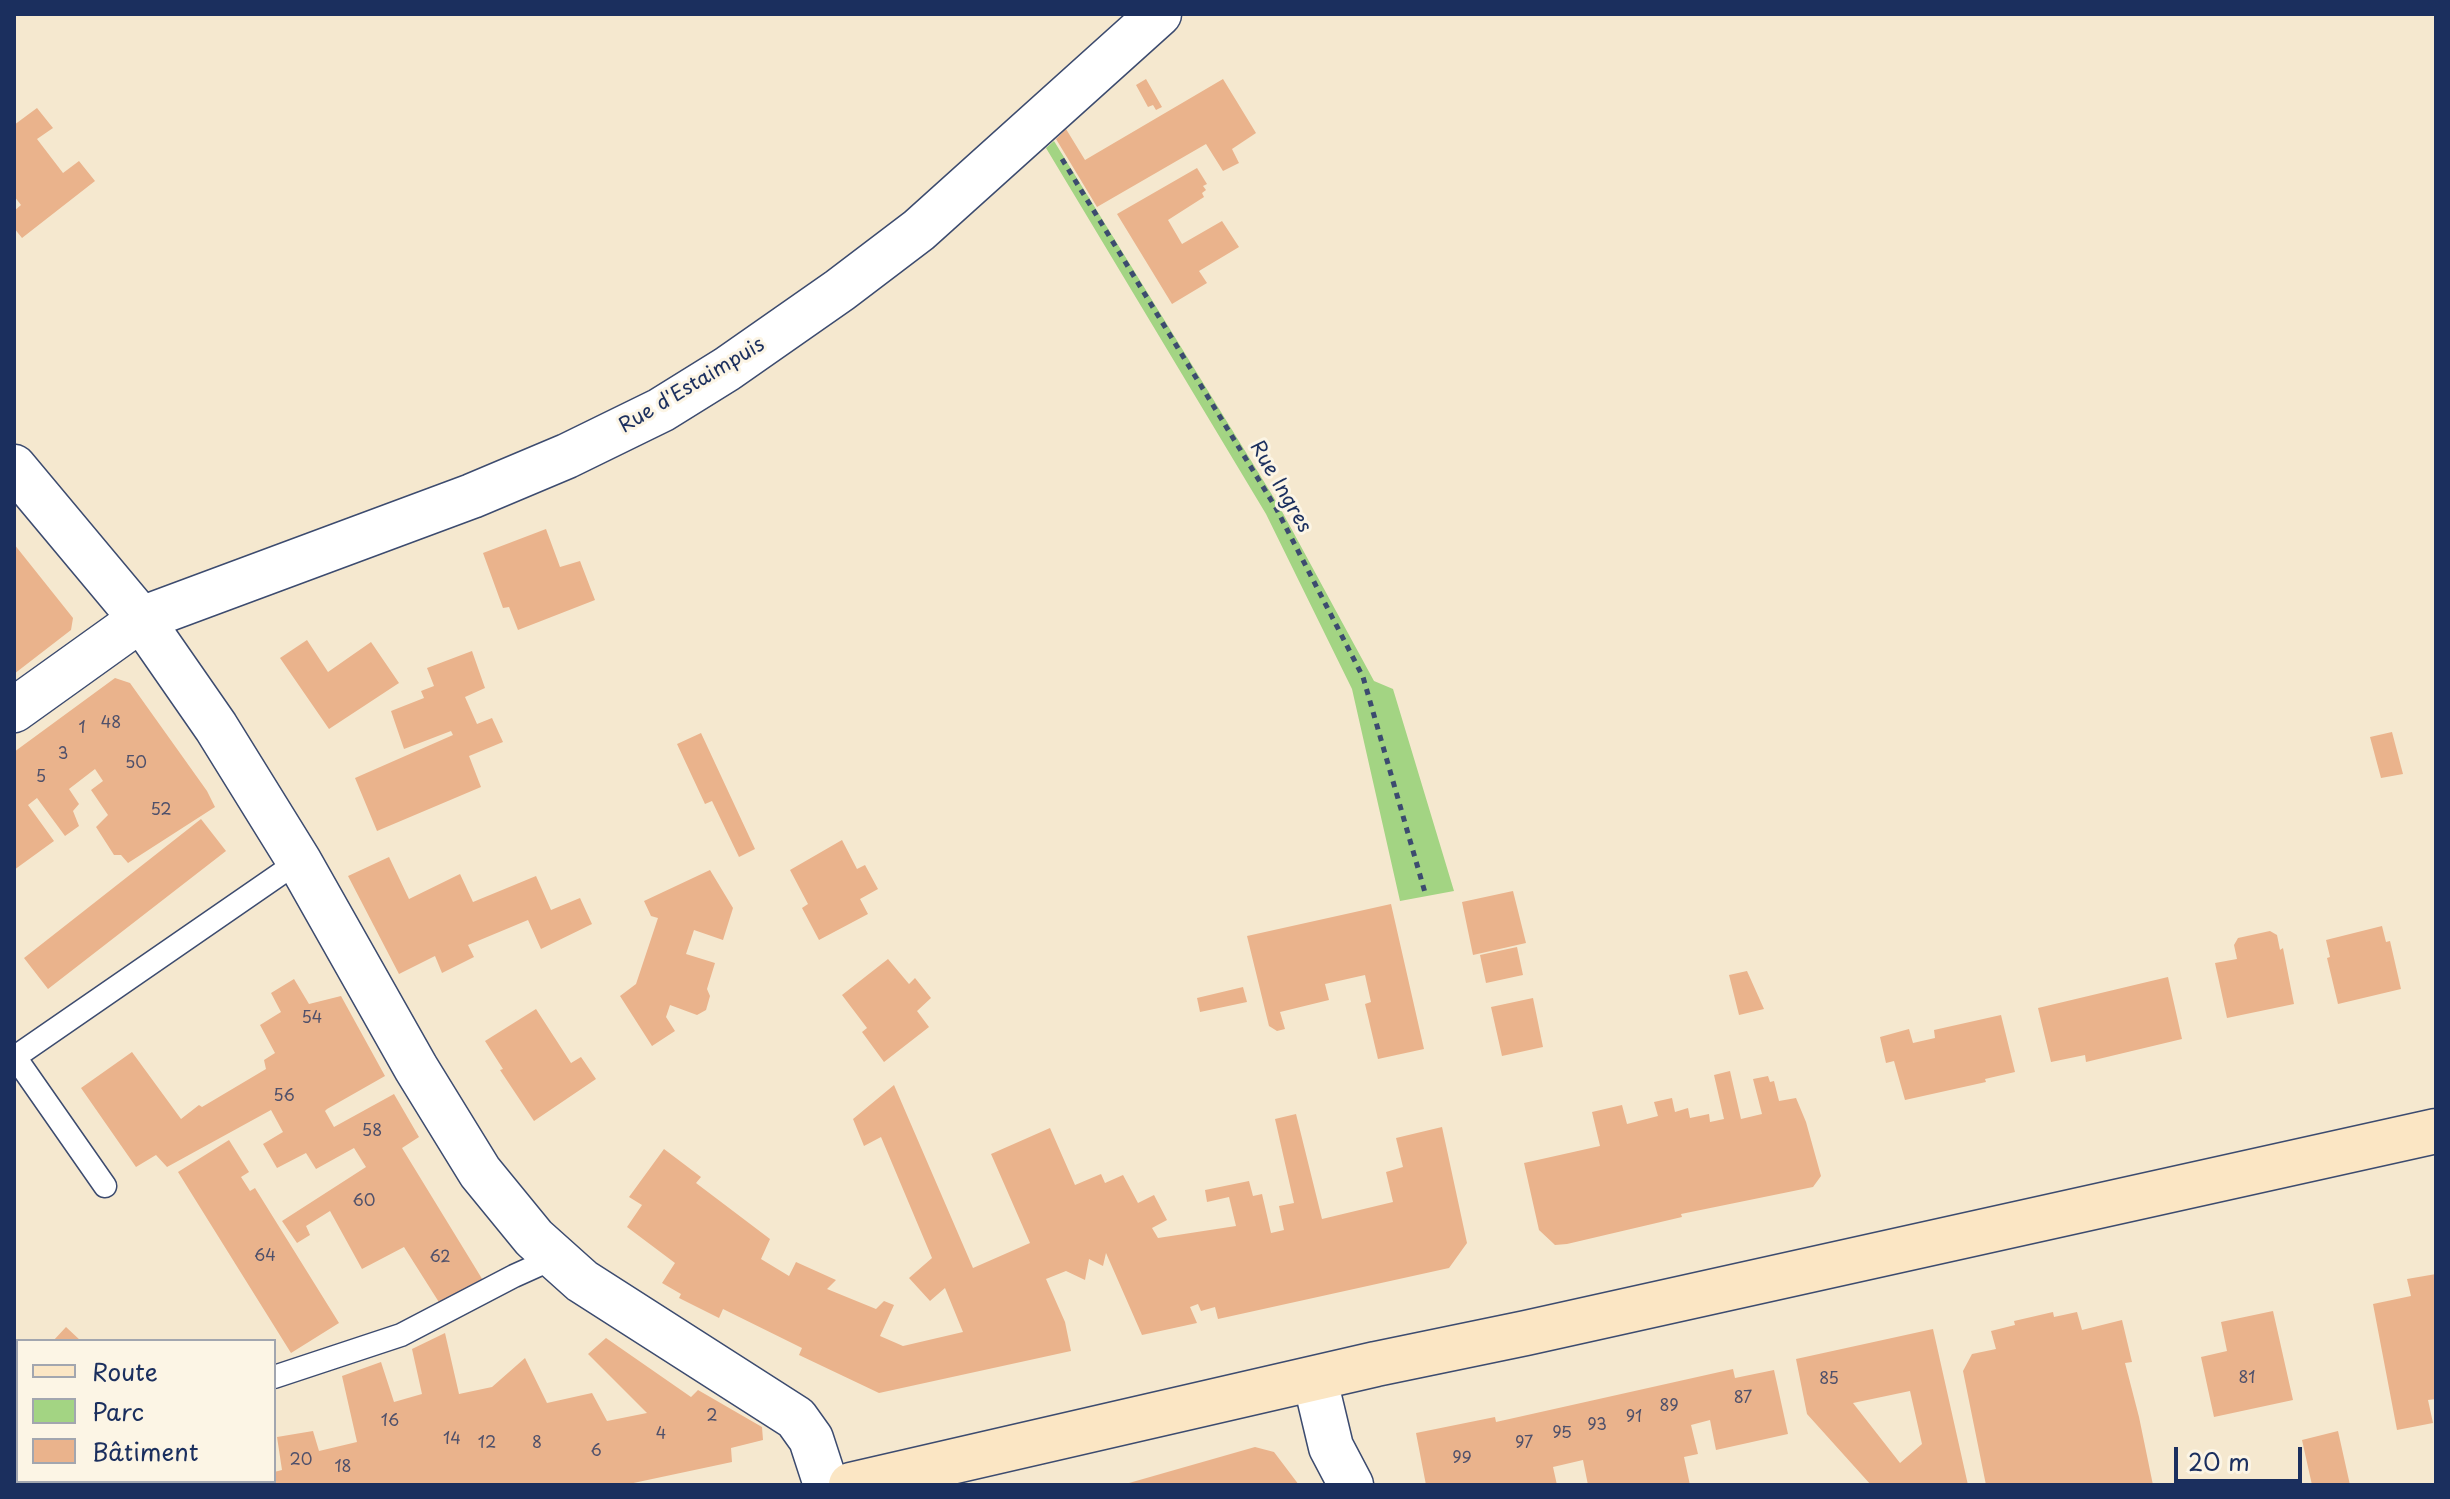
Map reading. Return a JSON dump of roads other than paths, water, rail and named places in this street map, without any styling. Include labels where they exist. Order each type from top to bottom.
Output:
[{"type":"main road","points":[[851,1485],[1376,1364],[2436,1131]]},
{"type":"street","name":"Rue d'Estaimpuis","points":[[14,710],[141,619],[472,496],[567,456],[661,410],[727,369],[881,259],[961,195],[1159,14]]},
{"type":"street","points":[[14,467],[141,619],[216,727],[299,861],[461,1144],[493,1191],[554,1258],[608,1299],[796,1418],[811,1439],[826,1485]]},
{"type":"street","points":[[1315,1380],[1331,1447],[1351,1485]]},
{"type":"lane","points":[[105,1186],[15,1057],[299,861]]},
{"type":"lane","points":[[276,1376],[401,1335],[554,1258]]}]
